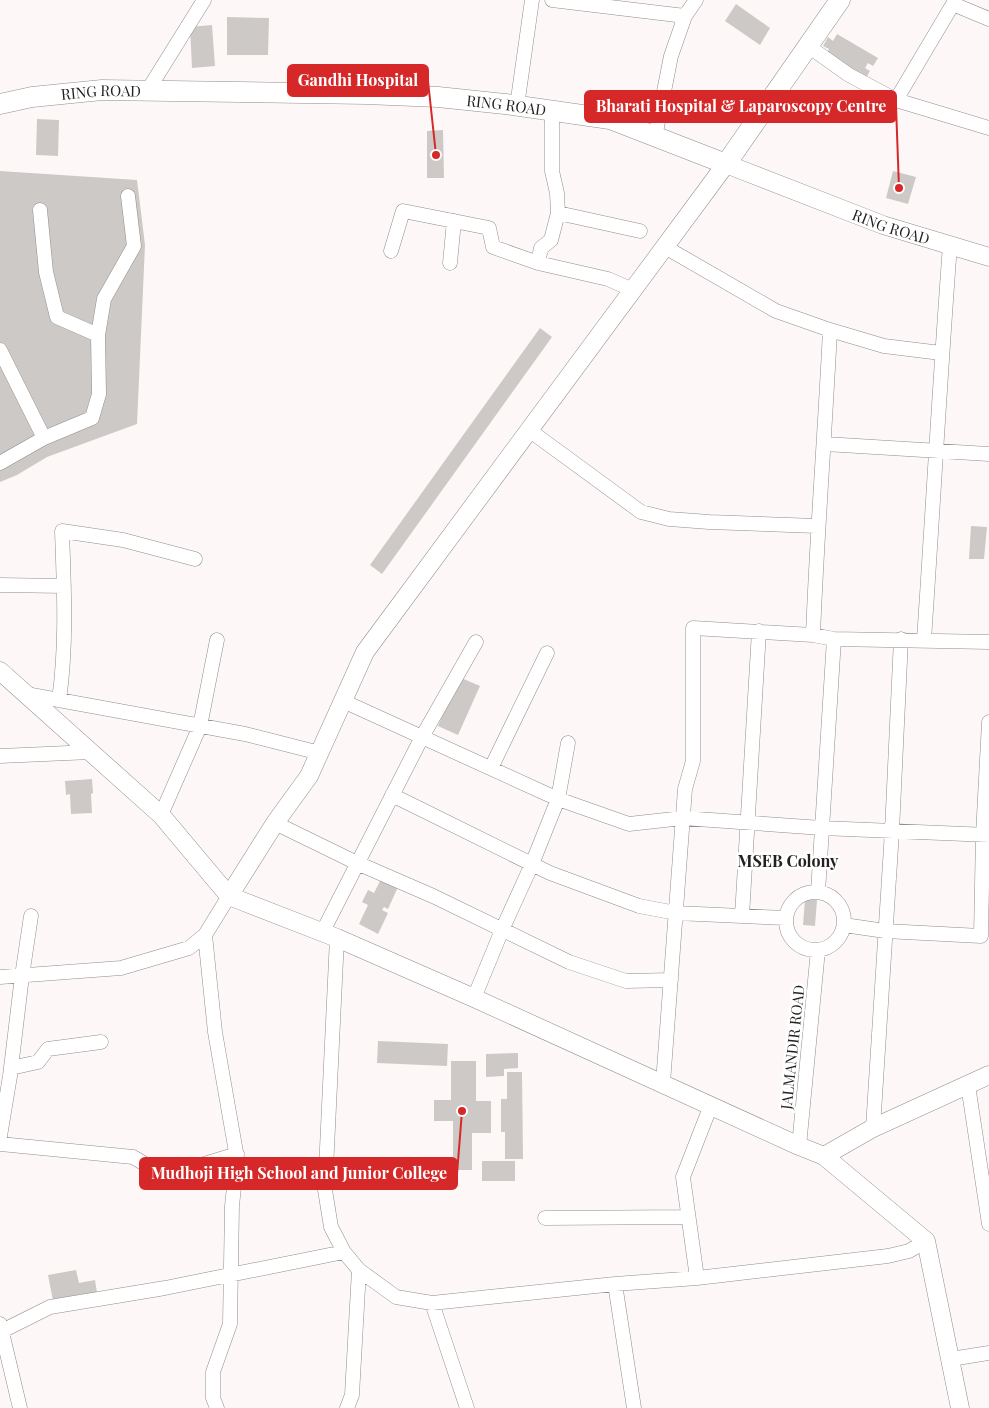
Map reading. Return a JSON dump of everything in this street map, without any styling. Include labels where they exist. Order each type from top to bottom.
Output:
[{"type":"highway","points":[[726,164],[840,0]]},
{"type":"highway","name":"RING ROAD","points":[[0,104],[32,97],[94,91],[148,90],[438,97],[610,119],[726,164]]},
{"type":"main road","name":"RING ROAD","points":[[726,164],[883,225],[989,257]]},
{"type":"main road","points":[[229,896],[275,823],[309,776],[365,652],[726,164]]},
{"type":"main road","points":[[0,671],[161,815],[229,896],[329,936],[474,998],[712,1105],[798,1146],[824,1156],[926,1241],[960,1408]]},
{"type":"main road","points":[[824,1156],[873,1128],[989,1075]]},
{"type":"street","points":[[148,90],[204,0]]},
{"type":"street","points":[[517,106],[532,0]]},
{"type":"street","points":[[552,0],[685,16]]},
{"type":"street","points":[[655,137],[671,56],[685,16],[696,0]]},
{"type":"street","points":[[896,100],[953,4],[989,19]]},
{"type":"street","points":[[808,46],[848,75],[896,100],[989,128]]},
{"type":"street","points":[[538,263],[541,248],[551,240],[558,212],[557,193],[552,172],[552,111]]},
{"type":"street","points":[[0,463],[44,438],[92,418],[99,394],[98,335],[104,299],[134,246],[128,196]]},
{"type":"street","points":[[40,210],[46,272],[57,317],[98,335]]},
{"type":"street","points":[[391,251],[403,211],[489,228],[493,247],[538,263],[608,279],[633,290]]},
{"type":"street","points":[[558,212],[640,231]]},
{"type":"street","points":[[450,263],[454,221]]},
{"type":"street","points":[[924,640],[937,451],[941,353],[950,245]]},
{"type":"street","points":[[665,247],[776,311],[884,346],[941,353]]},
{"type":"street","points":[[813,635],[817,526],[825,444],[830,330]]},
{"type":"street","points":[[0,350],[44,438]]},
{"type":"street","points":[[529,430],[641,512],[685,521],[817,526]]},
{"type":"street","points":[[825,444],[989,454]]},
{"type":"street","points":[[59,700],[63,671],[65,616],[62,531],[123,540],[195,559]]},
{"type":"street","points":[[0,585],[64,586]]},
{"type":"street","points":[[664,1084],[685,789],[693,761],[693,628],[813,635],[834,639],[989,642]]},
{"type":"street","points":[[742,916],[759,631]]},
{"type":"street","points":[[818,892],[834,639]]},
{"type":"street","points":[[873,1128],[892,830],[901,639]]},
{"type":"street","points":[[161,815],[200,726],[217,640]]},
{"type":"street","points":[[476,642],[422,737],[357,863],[329,936],[325,1190],[331,1227],[344,1252],[359,1270],[396,1297],[432,1303],[615,1284],[696,1278],[888,1256],[909,1251],[926,1241]]},
{"type":"street","points":[[491,768],[547,653]]},
{"type":"street","points":[[26,694],[245,734],[320,753]]},
{"type":"street","points":[[343,701],[558,799],[628,824],[683,818],[822,828],[986,835]]},
{"type":"street","points":[[844,925],[885,930],[981,936],[989,722]]},
{"type":"street","points":[[474,998],[558,799],[568,743]]},
{"type":"street","points":[[0,756],[91,752]]},
{"type":"street","points":[[392,795],[550,873],[639,906],[676,913],[786,918]]},
{"type":"street","points":[[275,823],[357,863],[434,896],[569,962],[626,981],[671,980]]},
{"type":"street","points":[[810,892],[818,892],[826,894],[840,907],[844,925],[836,942],[828,948],[810,950],[801,948],[794,942],[786,927],[786,918],[787,911],[796,899],[810,892]]},
{"type":"street","points":[[0,977],[121,968],[189,948],[205,935],[229,896]]},
{"type":"street","points":[[0,1136],[32,916]]},
{"type":"street","points":[[205,935],[215,1032],[237,1154],[232,1206],[230,1324],[213,1372],[213,1398],[217,1408]]},
{"type":"street","name":"JALMANDIR ROAD","points":[[798,1146],[818,950]]},
{"type":"street","points":[[11,1068],[38,1062],[48,1049],[101,1042]]},
{"type":"street","points":[[968,1085],[989,1224]]},
{"type":"street","points":[[696,1278],[683,1177],[712,1105]]},
{"type":"street","points":[[0,1144],[133,1158],[150,1167],[162,1177],[237,1154]]},
{"type":"street","points":[[545,1218],[688,1217]]},
{"type":"street","points":[[20,1408],[1,1329],[50,1307],[165,1288],[344,1252]]},
{"type":"street","points":[[347,1408],[352,1395],[359,1270]]},
{"type":"street","points":[[615,1284],[634,1408]]},
{"type":"street","points":[[432,1303],[467,1408]]},
{"type":"street","points":[[951,1359],[989,1352]]},
{"type":"building","points":[[736,4],[770,28],[760,45],[725,21]]},
{"type":"building","points":[[227,17],[269,18],[268,55],[227,55]]},
{"type":"building","points":[[212,25],[215,66],[192,68],[190,27]]},
{"type":"building","points":[[837,34],[878,58],[873,66],[868,63],[865,68],[870,71],[865,80],[825,56],[829,49],[823,46],[828,37],[833,41]]},
{"type":"building","points":[[37,119],[59,120],[58,156],[36,155]]},
{"type":"building","points":[[443,130],[444,178],[427,178],[427,131]]},
{"type":"building","points":[[0,171],[137,180],[145,245],[137,424],[47,457],[17,475],[0,482]]},
{"type":"building","points":[[893,171],[916,177],[908,204],[886,198]]},
{"type":"building","points":[[540,328],[552,337],[382,574],[370,565]]},
{"type":"building","points":[[971,526],[987,527],[984,559],[969,559]]},
{"type":"building","points":[[459,677],[480,686],[458,735],[438,726]]},
{"type":"building","points":[[92,779],[92,813],[71,814],[70,794],[66,795],[65,781]]},
{"type":"building","points":[[381,879],[398,887],[388,909],[384,907],[382,910],[388,913],[378,934],[359,924],[368,905],[362,902],[368,890],[374,893]]},
{"type":"building","points":[[805,899],[817,900],[815,926],[803,925]]},
{"type":"building","points":[[378,1041],[448,1044],[447,1066],[377,1063]]},
{"type":"building","points":[[518,1053],[518,1068],[504,1069],[504,1076],[486,1077],[486,1054]]},
{"type":"building","points":[[451,1061],[476,1061],[476,1101],[491,1101],[491,1133],[472,1133],[472,1170],[453,1170],[453,1121],[434,1121],[434,1100],[451,1100]]},
{"type":"building","points":[[507,1072],[522,1072],[523,1159],[505,1159],[505,1132],[501,1132],[501,1099],[507,1099]]},
{"type":"building","points":[[373,1157],[447,1160],[447,1182],[372,1179]]},
{"type":"building","points":[[482,1161],[515,1161],[515,1181],[482,1181]]},
{"type":"building","points":[[76,1270],[79,1283],[95,1280],[97,1293],[53,1301],[48,1275]]},
{"type":"place","name":"Gandhi Hospital","points":[[436,155]]},
{"type":"place","name":"Bharati Hospital & Laparoscopy Centre","points":[[899,188]]},
{"type":"place","name":"Mudhoji High School and Junior College","points":[[462,1111]]},
{"type":"district","name":"MSEB Colony","points":[[788,860]]}]
